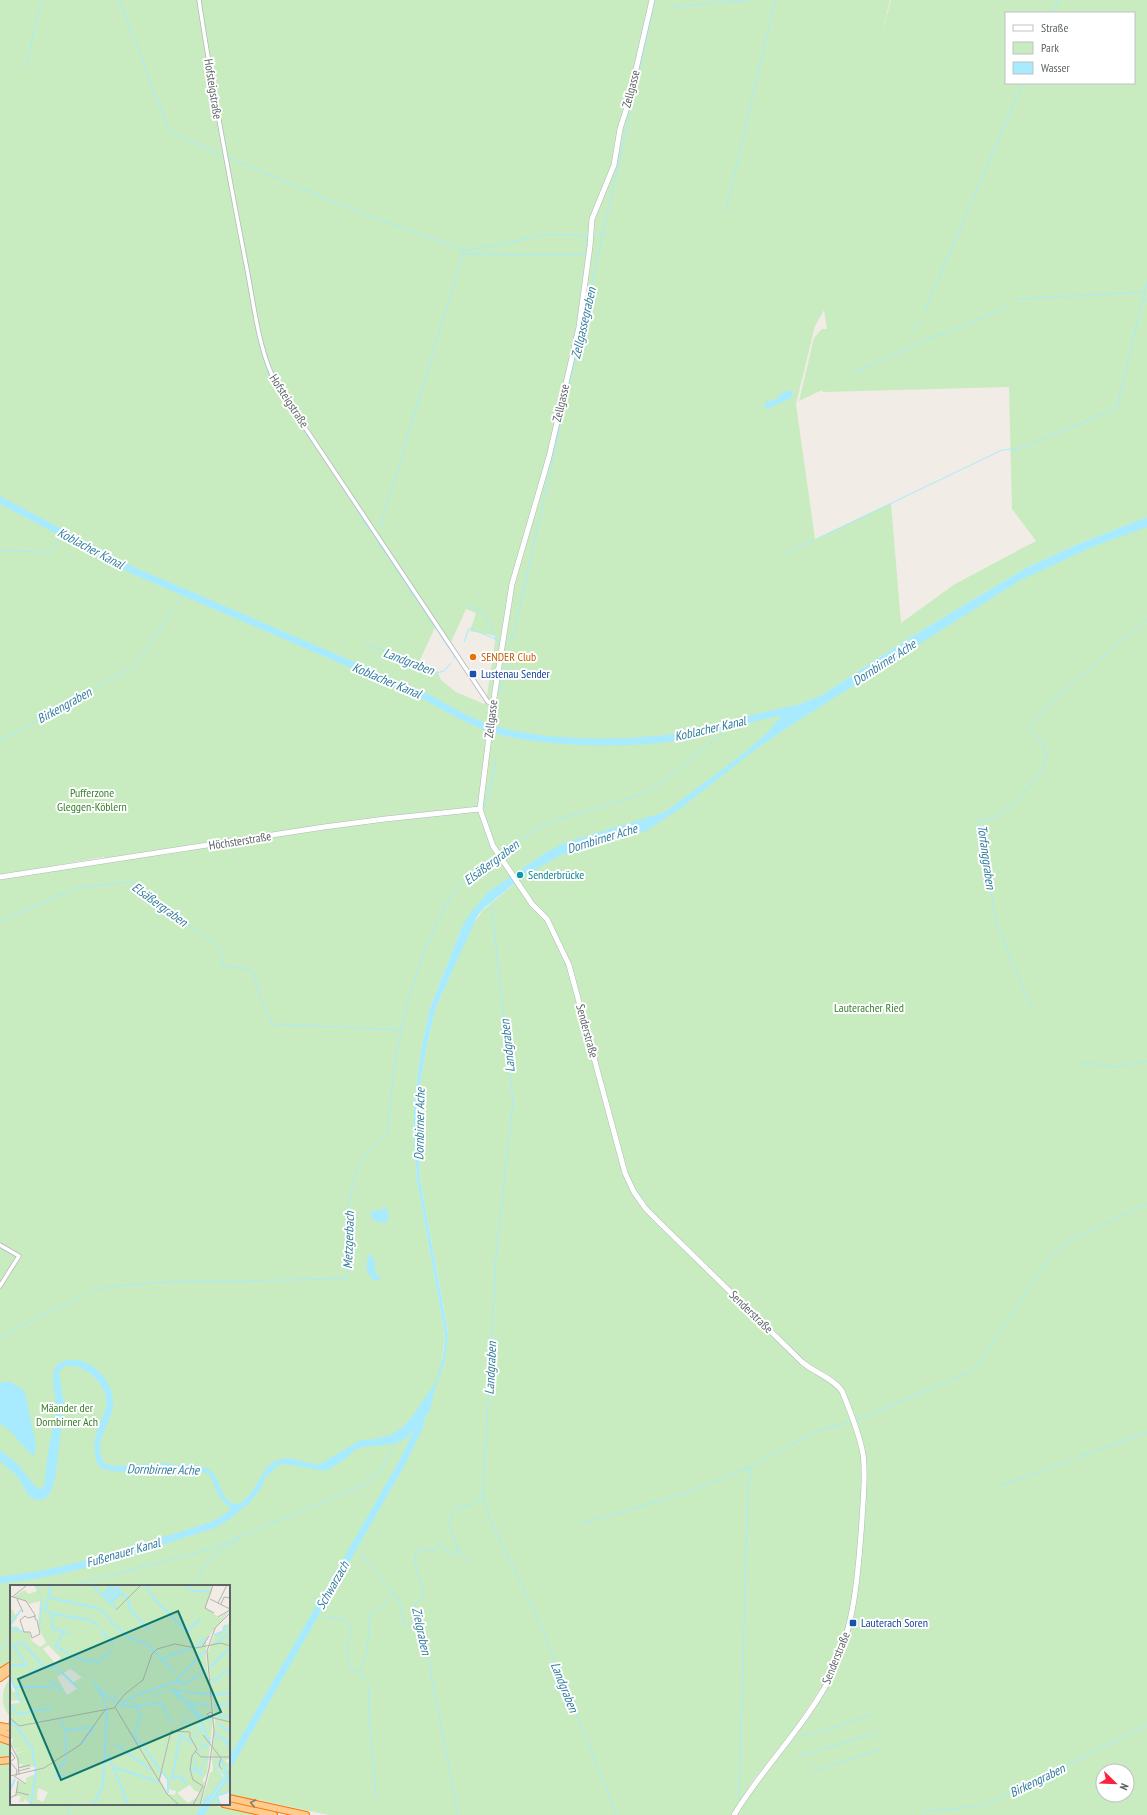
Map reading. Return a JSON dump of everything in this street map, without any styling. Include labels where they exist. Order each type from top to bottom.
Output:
[{"type":"highway","points":[[0,1672],[10,1666]]},
{"type":"highway","points":[[0,1678],[10,1671]]},
{"type":"highway","points":[[0,1726],[10,1728]]},
{"type":"highway","points":[[0,1731],[10,1735]]},
{"type":"highway","points":[[0,1738],[10,1742]]},
{"type":"highway","points":[[0,1761],[10,1760]]},
{"type":"highway","points":[[230,1798],[306,1815]]},
{"type":"highway","points":[[229,1805],[274,1815]]},
{"type":"main road","name":"Zellgasse","points":[[480,810],[492,704],[514,572],[529,530],[539,487],[549,457],[579,327],[592,219],[614,165],[620,129],[628,104],[652,0]]},
{"type":"main road","name":"Senderstraße","points":[[480,810],[481,817],[496,851],[526,896],[549,922],[569,965],[620,1159],[634,1192],[646,1209],[802,1362],[818,1374],[838,1384],[842,1390],[860,1442],[864,1471],[861,1532],[854,1596],[848,1630],[842,1650],[835,1668],[817,1701],[751,1789],[734,1815]]},
{"type":"main road","name":"Höchsterstraße","points":[[0,877],[324,827],[385,819],[480,810]]},
{"type":"street","name":"Hofsteigstraße","points":[[199,0],[225,160],[258,327],[268,368],[278,387],[488,702],[492,704]]},
{"type":"street","points":[[0,1244],[19,1256],[0,1286]]},
{"type":"green space","points":[[0,0],[890,0],[881,37],[891,0],[1147,0],[1147,517],[1073,546],[1024,569],[906,640],[822,695],[792,707],[791,714],[1025,572],[1147,523],[1147,1815],[329,1815],[230,1794],[230,1585],[10,1585],[10,1663],[0,1669],[0,879],[476,808],[104,859],[104,857],[0,875]],"holes":[[[824,310],[827,329],[822,329],[814,338],[799,401],[822,390],[823,392],[1009,387],[1012,509],[1036,541],[955,584],[901,623],[891,503],[815,539],[796,404],[815,326]],[[266,368],[284,391],[397,562]],[[466,609],[476,613],[470,631],[496,636],[486,702],[484,704],[456,692],[441,680],[437,671],[419,662],[437,623],[451,642]],[[519,871],[523,877],[483,910],[472,926],[436,1007],[420,1083],[419,1174],[448,1332],[442,1360],[445,1334],[417,1180],[414,1139],[414,1104],[422,1045],[430,1008],[461,929]],[[823,1685],[810,1716],[753,1789],[749,1786],[795,1727]]]},
{"type":"green space","points":[[10,1678],[10,1717],[3,1703],[3,1693]]},
{"type":"green space","points":[[0,1741],[10,1745],[10,1805],[210,1805],[255,1815],[0,1815]]},
{"type":"water","points":[[791,390],[793,395],[791,398],[767,409],[765,408],[765,402],[775,400],[783,392]]},
{"type":"water","name":"Dornbirner Ache","points":[[1147,517],[1147,527],[1090,548],[1019,581],[793,724],[756,749],[681,808],[646,831],[602,840],[559,856],[524,876],[484,908],[478,915],[436,1007],[420,1083],[419,1174],[448,1333],[445,1361],[436,1384],[430,1410],[419,1425],[405,1439],[400,1442],[385,1445],[362,1447],[353,1451],[348,1457],[326,1471],[286,1464],[276,1466],[273,1471],[265,1477],[261,1488],[248,1505],[232,1514],[233,1511],[217,1493],[211,1477],[205,1473],[181,1470],[131,1472],[116,1471],[105,1469],[98,1465],[96,1461],[95,1442],[106,1406],[106,1398],[103,1388],[88,1372],[81,1368],[65,1366],[59,1372],[64,1405],[55,1480],[47,1497],[42,1500],[35,1500],[29,1496],[17,1476],[0,1461],[0,1450],[18,1464],[32,1483],[39,1489],[44,1486],[47,1457],[56,1411],[53,1376],[55,1368],[61,1362],[67,1360],[76,1360],[91,1365],[103,1376],[111,1390],[113,1398],[112,1413],[103,1434],[100,1449],[101,1456],[105,1464],[127,1466],[156,1463],[180,1465],[194,1464],[211,1471],[227,1499],[232,1503],[239,1505],[251,1493],[267,1467],[275,1461],[288,1458],[318,1465],[361,1440],[375,1439],[391,1435],[403,1427],[414,1414],[435,1383],[443,1357],[445,1334],[417,1180],[414,1139],[414,1104],[422,1045],[430,1008],[461,929],[469,915],[488,892],[545,853],[564,843],[665,812],[743,754],[768,732],[781,716],[792,707],[822,695],[906,640],[1024,569],[1073,546]]},
{"type":"water","points":[[386,1208],[388,1212],[388,1222],[382,1223],[373,1220],[370,1212]]},
{"type":"water","points":[[369,1253],[375,1261],[375,1272],[381,1279],[377,1281],[368,1273],[367,1262]]},
{"type":"water","points":[[0,1382],[12,1382],[25,1392],[36,1445],[34,1456],[25,1449],[10,1431],[0,1424]]},
{"type":"waterway","points":[[26,67],[41,0]]},
{"type":"waterway","points":[[117,0],[120,1],[169,131],[220,155]]},
{"type":"waterway","name":"Zellgassegraben","points":[[506,641],[513,638],[655,0]]},
{"type":"waterway","points":[[671,7],[749,0]]},
{"type":"waterway","points":[[726,211],[775,0]]},
{"type":"waterway","points":[[1053,12],[1058,0]]},
{"type":"waterway","points":[[924,312],[1023,84]]},
{"type":"waterway","points":[[229,158],[364,214],[464,250],[489,247],[551,234],[588,236]]},
{"type":"waterway","points":[[592,236],[603,233]]},
{"type":"waterway","points":[[587,237],[587,252]]},
{"type":"waterway","points":[[380,528],[464,250]]},
{"type":"waterway","points":[[464,254],[587,255]]},
{"type":"waterway","points":[[245,269],[247,280]]},
{"type":"waterway","points":[[1143,301],[1147,282]]},
{"type":"waterway","points":[[1017,299],[1145,292]]},
{"type":"waterway","points":[[819,538],[1002,450],[1021,448],[1117,408],[1142,302],[1147,300]]},
{"type":"waterway","points":[[853,373],[933,337],[1007,307]]},
{"type":"waterway","points":[[915,330],[919,321]]},
{"type":"waterway","points":[[261,348],[269,375],[283,400],[315,446]]},
{"type":"waterway","points":[[341,485],[371,532]]},
{"type":"waterway","name":"Koblacher Kanal","points":[[0,500],[132,570],[427,697],[457,714],[489,728],[511,734],[563,741],[646,741],[694,734],[770,714],[796,709]]},
{"type":"waterway","points":[[54,547],[62,533]]},
{"type":"waterway","points":[[376,539],[455,657]]},
{"type":"waterway","points":[[785,554],[813,540]]},
{"type":"waterway","points":[[0,551],[51,552],[52,550]]},
{"type":"waterway","name":"Birkengraben","points":[[177,605],[184,593]]},
{"type":"waterway","points":[[467,605],[485,614],[497,641]]},
{"type":"waterway","name":"Birkengraben","points":[[131,668],[136,665],[173,610]]},
{"type":"waterway","name":"Torfanggraben","points":[[1032,1007],[996,922],[979,820],[994,817],[1008,809],[1036,779],[1045,763],[1046,752],[1040,740],[1029,727],[1052,701],[1147,619]]},
{"type":"waterway","name":"Landgraben","points":[[464,642],[469,628],[500,641]]},
{"type":"waterway","name":"Landgraben","points":[[365,643],[437,673],[444,671],[451,663]]},
{"type":"waterway","points":[[501,692],[510,649]]},
{"type":"waterway","name":"Birkengraben","points":[[0,741],[127,670]]},
{"type":"waterway","name":"Elsäßergraben","points":[[500,853],[533,831],[554,821],[642,794],[654,788],[719,736],[728,728],[729,725]]},
{"type":"waterway","points":[[484,808],[491,787],[496,760]]},
{"type":"waterway","name":"Metzgerbach","points":[[89,1292],[106,1287],[166,1282],[345,1279],[348,1274],[346,1246],[350,1197],[359,1167],[365,1156],[370,1149],[383,1139],[388,1132],[396,1057],[413,984],[431,936],[453,893],[471,874],[497,855]]},
{"type":"waterway","name":"Elsäßergraben","points":[[0,921],[76,888],[128,882],[139,886],[149,897],[217,945],[222,951],[221,960],[223,966],[251,969],[255,977],[260,996]]},
{"type":"waterway","name":"Landgraben","points":[[491,901],[513,1101],[496,1257],[483,1493],[489,1518],[535,1612],[617,1815]]},
{"type":"waterway","name":"Elsäßergraben","points":[[262,1000],[272,1024],[400,1030]]},
{"type":"waterway","name":"Torfanggraben","points":[[1080,1062],[1115,1067],[1147,1061]]},
{"type":"waterway","points":[[857,1420],[974,1370],[1050,1256],[1068,1241],[1147,1204]]},
{"type":"waterway","name":"Metzgerbach","points":[[0,1338],[84,1295]]},
{"type":"waterway","name":"Schwarzach","points":[[230,1763],[402,1463],[420,1426],[422,1414]]},
{"type":"waterway","points":[[739,1799],[748,1488],[751,1466],[817,1431],[850,1422]]},
{"type":"waterway","points":[[1076,1458],[1147,1432]]},
{"type":"waterway","points":[[194,1585],[207,1563],[242,1536],[365,1484],[381,1470],[397,1441]]},
{"type":"waterway","points":[[999,1486],[1072,1460]]},
{"type":"waterway","points":[[580,1524],[686,1493],[750,1467]]},
{"type":"waterway","name":"Zielgraben","points":[[458,1815],[421,1621],[415,1611],[416,1602],[422,1598],[423,1594],[415,1558],[419,1549],[434,1551],[437,1545],[456,1554],[458,1548],[450,1528],[450,1518],[452,1513],[456,1508],[475,1503],[482,1494]]},
{"type":"waterway","name":"Fußenauer Kanal","points":[[0,1580],[26,1577],[102,1560],[206,1527],[226,1518],[238,1507]]},
{"type":"waterway","points":[[74,1585],[207,1550],[239,1537]]},
{"type":"waterway","points":[[458,1548],[467,1562]]},
{"type":"waterway","points":[[360,1553],[399,1599],[405,1628]]},
{"type":"waterway","points":[[360,1671],[367,1652],[370,1616],[383,1606],[393,1594]]},
{"type":"waterway","points":[[323,1616],[343,1620],[349,1624],[351,1630],[347,1644],[347,1655],[352,1669],[360,1672],[366,1680]]},
{"type":"waterway","points":[[0,1649],[10,1641]]},
{"type":"waterway","points":[[369,1685],[369,1714],[376,1797]]},
{"type":"waterway","points":[[803,1736],[873,1715]]},
{"type":"waterway","points":[[8,1724],[10,1719]]},
{"type":"waterway","name":"Birkengraben","points":[[922,1815],[925,1811],[973,1807],[990,1803],[1147,1725]]},
{"type":"waterway","points":[[799,1756],[877,1733]]},
{"type":"waterway","points":[[812,1771],[882,1749]]},
{"type":"waterway","points":[[69,1805],[69,1815]]},
{"type":"waterway","name":"Schwarzach","points":[[200,1815],[206,1805]]},
{"type":"place","name":"SENDER Club","points":[[473,657]]},
{"type":"place","name":"Lustenau Sender","points":[[473,674]]},
{"type":"place","name":"Senderbrücke","points":[[520,875]]},
{"type":"place","name":"Lauterach Soren","points":[[853,1623]]},
{"type":"park label","name":"Pufferzone Gleggen-Köblern","points":[[92,800]]},
{"type":"park label","name":"Lauteracher Ried","points":[[869,1008]]},
{"type":"park label","name":"Mäander der Dornbirner Ach","points":[[67,1415]]}]
